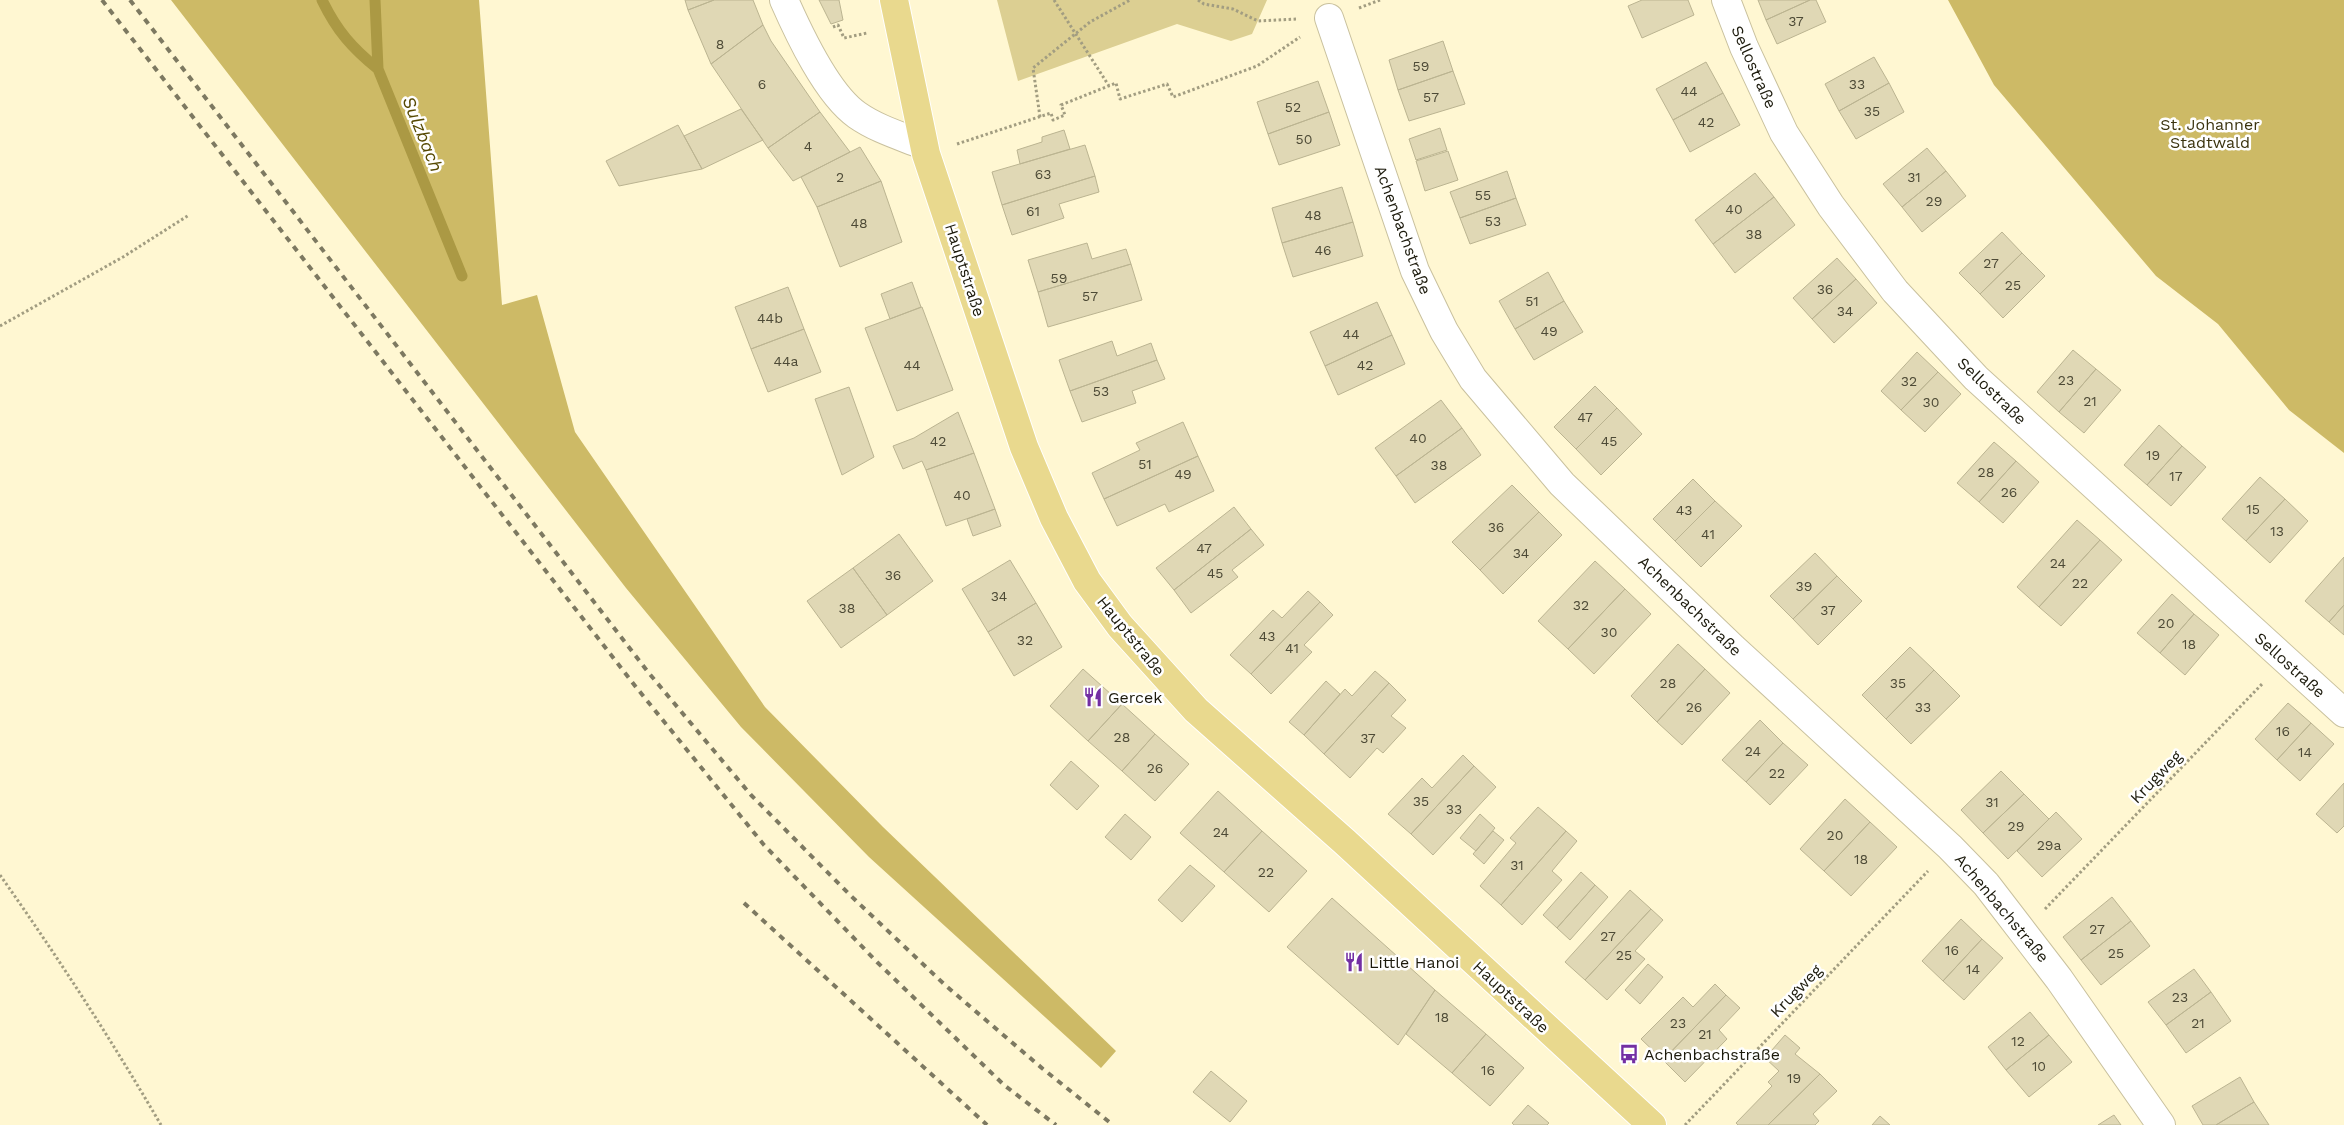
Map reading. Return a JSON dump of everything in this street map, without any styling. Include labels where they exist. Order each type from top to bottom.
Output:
[{"type":"main road","name":"Hauptstraße","points":[[894,0],[923,145],[1024,447],[1054,518],[1087,581],[1120,626],[1196,710],[1355,851],[1652,1125]]},
{"type":"street","points":[[784,0],[802,39],[824,75],[855,114],[872,125],[923,145]]},
{"type":"street","name":"Sellostraße","points":[[1726,0],[1744,47],[1784,133],[1831,206],[1895,291],[1976,378],[2344,713]]},
{"type":"street","name":"Achenbachstraße","points":[[1329,18],[1415,271],[1444,331],[1473,379],[1562,484],[1733,648],[1950,847],[1986,884],[2023,931],[2161,1125]]},
{"type":"path","points":[[1054,0],[1109,86]]},
{"type":"path","points":[[1040,117],[1033,68],[1090,22],[1130,0]]},
{"type":"path","points":[[1198,0],[1204,4],[1233,10],[1258,21]]},
{"type":"path","points":[[981,136],[1051,113],[1053,120],[1065,115],[1062,104],[1116,83],[1120,99],[1167,84],[1173,97],[1257,66],[1329,18]]},
{"type":"path","points":[[833,27],[838,25],[844,38],[865,34]]},
{"type":"path","points":[[0,326],[123,257],[189,215]]},
{"type":"path","name":"Krugweg","points":[[2023,931],[2076,880],[2266,680]]},
{"type":"path","points":[[0,875],[52,950],[122,1059],[161,1125]]},
{"type":"path","name":"Krugweg","points":[[1684,1125],[1905,896]]},
{"type":"shaded area","points":[[997,0],[1267,0],[1252,34],[1231,41],[1177,24],[1018,81]]},
{"type":"green space","points":[[171,0],[479,0],[502,305],[537,295],[575,432],[765,707],[883,827],[1116,1051],[1101,1068],[869,857],[741,727],[626,588]]},
{"type":"green space","name":"St. Johanner Stadtwald","points":[[1948,0],[2344,0],[2344,453],[2289,410],[2218,324],[2156,276],[1994,85]]},
{"type":"building","points":[[685,0],[714,0],[688,10]]},
{"type":"building","points":[[714,0],[753,0],[763,25],[711,64],[688,10]]},
{"type":"building","points":[[819,0],[839,0],[843,20],[831,24]]},
{"type":"building","points":[[1642,0],[1688,0],[1694,15],[1642,38],[1628,6]]},
{"type":"building","points":[[1758,0],[1810,0],[1766,20]]},
{"type":"building","points":[[1810,0],[1816,0],[1826,22],[1777,44],[1766,20]]},
{"type":"building","points":[[763,25],[771,41],[820,112],[768,148],[711,64]]},
{"type":"building","points":[[1443,41],[1453,71],[1398,90],[1389,60]]},
{"type":"building","points":[[1874,57],[1889,83],[1839,111],[1825,84]]},
{"type":"building","points":[[1706,62],[1723,93],[1673,120],[1656,89]]},
{"type":"building","points":[[1453,71],[1465,104],[1409,121],[1398,90]]},
{"type":"building","points":[[1318,81],[1329,112],[1268,134],[1257,102]]},
{"type":"building","points":[[1889,83],[1904,112],[1856,139],[1839,111]]},
{"type":"building","points":[[1723,93],[1740,125],[1690,152],[1673,120]]},
{"type":"building","points":[[741,109],[763,140],[702,169],[684,136]]},
{"type":"building","points":[[820,112],[850,152],[793,181],[768,148]]},
{"type":"building","points":[[1329,112],[1340,145],[1279,165],[1268,134]]},
{"type":"building","points":[[678,125],[702,169],[619,186],[606,161]]},
{"type":"building","points":[[1440,128],[1447,150],[1416,160],[1409,139]]},
{"type":"building","points":[[1064,130],[1070,149],[1020,164],[1017,150],[1042,142],[1042,137]]},
{"type":"building","points":[[1085,145],[1095,176],[1002,205],[992,172]]},
{"type":"building","points":[[860,147],[881,181],[817,207],[801,177]]},
{"type":"building","points":[[1927,148],[1946,171],[1902,207],[1883,184]]},
{"type":"building","points":[[1448,151],[1458,180],[1425,191],[1416,161]]},
{"type":"building","points":[[1507,171],[1516,198],[1460,218],[1450,192]]},
{"type":"building","points":[[1946,171],[1966,196],[1922,232],[1902,207]]},
{"type":"building","points":[[1755,173],[1774,197],[1713,244],[1695,220]]},
{"type":"building","points":[[1095,176],[1099,192],[1059,204],[1064,218],[1012,235],[1002,205]]},
{"type":"building","points":[[881,181],[902,242],[840,267],[817,207]]},
{"type":"building","points":[[1342,187],[1353,222],[1282,243],[1272,208]]},
{"type":"building","points":[[1774,197],[1795,225],[1735,273],[1713,244]]},
{"type":"building","points":[[1516,198],[1526,225],[1470,244],[1460,218]]},
{"type":"building","points":[[1353,222],[1363,256],[1293,277],[1282,243]]},
{"type":"building","points":[[2002,232],[2022,253],[1980,294],[1959,273]]},
{"type":"building","points":[[1087,243],[1092,259],[1126,249],[1131,264],[1038,292],[1028,260]]},
{"type":"building","points":[[2022,253],[2045,276],[2003,318],[1980,294]]},
{"type":"building","points":[[1837,258],[1856,279],[1812,319],[1793,298]]},
{"type":"building","points":[[1131,264],[1142,300],[1048,327],[1038,292]]},
{"type":"building","points":[[1548,272],[1564,301],[1515,329],[1499,301]]},
{"type":"building","points":[[1856,279],[1877,303],[1834,343],[1812,319]]},
{"type":"building","points":[[912,282],[921,307],[890,319],[881,294]]},
{"type":"building","points":[[788,287],[804,329],[751,349],[735,307]]},
{"type":"building","points":[[1564,301],[1583,332],[1534,360],[1515,329]]},
{"type":"building","points":[[1377,302],[1392,335],[1325,366],[1310,332]]},
{"type":"building","points":[[922,307],[953,390],[897,411],[865,328]]},
{"type":"building","points":[[804,329],[821,372],[768,392],[751,349]]},
{"type":"building","points":[[1392,335],[1405,364],[1338,395],[1325,366]]},
{"type":"building","points":[[1112,341],[1117,356],[1151,343],[1157,360],[1070,391],[1059,360]]},
{"type":"building","points":[[2073,350],[2096,369],[2059,412],[2037,392]]},
{"type":"building","points":[[1917,352],[1938,372],[1901,410],[1881,391]]},
{"type":"building","points":[[1157,360],[1165,379],[1132,391],[1136,403],[1082,422],[1070,391]]},
{"type":"building","points":[[2096,369],[2121,390],[2084,433],[2059,412]]},
{"type":"building","points":[[1938,372],[1961,394],[1925,432],[1901,410]]},
{"type":"building","points":[[1595,386],[1617,408],[1576,449],[1554,427]]},
{"type":"building","points":[[849,387],[874,457],[842,475],[815,399]]},
{"type":"building","points":[[1441,400],[1462,428],[1396,476],[1375,448]]},
{"type":"building","points":[[1617,408],[1642,434],[1601,475],[1576,449]]},
{"type":"building","points":[[958,412],[974,453],[926,470],[922,461],[903,469],[893,446],[914,438]]},
{"type":"building","points":[[1183,422],[1198,456],[1104,499],[1092,473],[1140,450],[1136,443]]},
{"type":"building","points":[[2159,425],[2182,446],[2147,485],[2124,465]]},
{"type":"building","points":[[1462,428],[1481,455],[1415,503],[1396,476]]},
{"type":"building","points":[[1994,442],[2016,461],[1979,502],[1957,483]]},
{"type":"building","points":[[2182,446],[2206,467],[2171,506],[2147,485]]},
{"type":"building","points":[[974,453],[995,509],[946,526],[926,470]]},
{"type":"building","points":[[1198,456],[1214,491],[1169,512],[1165,504],[1117,526],[1104,499]]},
{"type":"building","points":[[2016,461],[2039,482],[2003,523],[1979,502]]},
{"type":"building","points":[[2260,477],[2285,499],[2246,541],[2222,519]]},
{"type":"building","points":[[1693,479],[1715,501],[1675,541],[1653,519]]},
{"type":"building","points":[[1512,485],[1539,512],[1480,570],[1452,542]]},
{"type":"building","points":[[2285,499],[2308,521],[2270,563],[2246,541]]},
{"type":"building","points":[[1715,501],[1742,526],[1701,567],[1675,541]]},
{"type":"building","points":[[1234,507],[1251,529],[1174,590],[1156,568]]},
{"type":"building","points":[[995,509],[1001,526],[973,536],[967,519]]},
{"type":"building","points":[[1539,512],[1562,535],[1503,594],[1480,570]]},
{"type":"building","points":[[2077,520],[2100,540],[2039,607],[2017,587]]},
{"type":"building","points":[[1251,529],[1264,545],[1232,570],[1238,577],[1191,613],[1174,590]]},
{"type":"building","points":[[899,534],[933,581],[887,615],[853,568]]},
{"type":"building","points":[[2100,540],[2122,560],[2061,626],[2039,607]]},
{"type":"building","points":[[1815,553],[1837,576],[1793,619],[1770,596]]},
{"type":"building","points":[[2344,557],[2344,605],[2329,622],[2305,601]]},
{"type":"building","points":[[1010,560],[1036,603],[988,632],[962,589]]},
{"type":"building","points":[[1595,561],[1625,589],[1568,649],[1538,621]]},
{"type":"building","points":[[853,568],[887,615],[841,648],[807,601]]},
{"type":"building","points":[[1837,576],[1862,601],[1818,645],[1793,619]]},
{"type":"building","points":[[1625,589],[1651,614],[1594,674],[1568,649]]},
{"type":"building","points":[[1308,591],[1320,602],[1251,674],[1230,655],[1273,610],[1282,618]]},
{"type":"building","points":[[2172,594],[2194,614],[2160,653],[2137,633]]},
{"type":"building","points":[[1320,602],[1333,615],[1304,645],[1312,652],[1271,694],[1251,674]]},
{"type":"building","points":[[1036,603],[1062,647],[1014,676],[988,632]]},
{"type":"building","points":[[2344,605],[2344,635],[2329,622]]},
{"type":"building","points":[[2194,614],[2219,635],[2185,675],[2160,653]]},
{"type":"building","points":[[1678,644],[1705,669],[1657,722],[1631,696]]},
{"type":"building","points":[[1910,647],[1934,670],[1886,719],[1862,695]]},
{"type":"building","points":[[1083,669],[1122,704],[1088,741],[1050,706]]},
{"type":"building","points":[[1705,669],[1730,693],[1682,745],[1657,722]]},
{"type":"building","points":[[1934,670],[1960,696],[1911,744],[1886,719]]},
{"type":"building","points":[[1375,671],[1389,683],[1324,754],[1304,735],[1345,689],[1352,696]]},
{"type":"building","points":[[1326,681],[1340,694],[1304,735],[1289,722]]},
{"type":"building","points":[[1389,683],[1406,700],[1391,716],[1406,728],[1383,753],[1377,748],[1350,778],[1324,754]]},
{"type":"building","points":[[2288,703],[2311,723],[2277,760],[2255,739]]},
{"type":"building","points":[[1122,704],[1155,734],[1122,771],[1088,741]]},
{"type":"building","points":[[1760,720],[1783,743],[1746,782],[1722,760]]},
{"type":"building","points":[[2311,723],[2334,744],[2300,781],[2277,760]]},
{"type":"building","points":[[1155,734],[1189,764],[1155,801],[1122,771]]},
{"type":"building","points":[[1783,743],[1808,765],[1770,805],[1746,782]]},
{"type":"building","points":[[1463,755],[1474,766],[1411,834],[1388,814],[1422,778],[1432,788]]},
{"type":"building","points":[[1071,761],[1099,786],[1077,810],[1050,785]]},
{"type":"building","points":[[1474,766],[1496,787],[1433,855],[1411,834]]},
{"type":"building","points":[[2001,771],[2024,794],[1983,833],[1961,810]]},
{"type":"building","points":[[2344,783],[2344,826],[2337,833],[2316,814]]},
{"type":"building","points":[[1218,791],[1262,831],[1224,872],[1180,833]]},
{"type":"building","points":[[2024,794],[2049,819],[2008,859],[1983,833]]},
{"type":"building","points":[[1845,799],[1870,822],[1824,871],[1800,849]]},
{"type":"building","points":[[1538,807],[1566,831],[1501,905],[1480,886],[1516,843],[1510,838]]},
{"type":"building","points":[[2056,812],[2082,839],[2042,877],[2017,851]]},
{"type":"building","points":[[1125,814],[1151,837],[1131,860],[1105,837]]},
{"type":"building","points":[[1480,814],[1495,828],[1476,851],[1460,838]]},
{"type":"building","points":[[1870,822],[1897,847],[1851,896],[1824,871]]},
{"type":"building","points":[[1262,831],[1307,871],[1269,912],[1224,872]]},
{"type":"building","points":[[1493,831],[1504,840],[1484,864],[1473,854]]},
{"type":"building","points":[[1566,831],[1577,841],[1552,871],[1562,880],[1522,925],[1501,905]]},
{"type":"building","points":[[1190,865],[1215,886],[1182,922],[1158,900]]},
{"type":"building","points":[[1581,872],[1595,885],[1557,928],[1543,915]]},
{"type":"building","points":[[1595,885],[1608,897],[1570,940],[1557,928]]},
{"type":"building","points":[[1630,890],[1651,909],[1585,980],[1565,962]]},
{"type":"building","points":[[2112,897],[2131,921],[2081,960],[2063,937]]},
{"type":"building","points":[[1332,898],[1435,990],[1398,1045],[1287,947]]},
{"type":"building","points":[[1651,909],[1663,920],[1635,951],[1645,959],[1607,1000],[1585,980]]},
{"type":"building","points":[[1961,919],[1982,939],[1943,981],[1922,961]]},
{"type":"building","points":[[2131,921],[2150,946],[2101,985],[2081,960]]},
{"type":"building","points":[[1982,939],[2003,958],[1964,1000],[1943,981]]},
{"type":"building","points":[[1648,964],[1663,977],[1640,1004],[1625,990]]},
{"type":"building","points":[[2194,969],[2211,992],[2166,1025],[2148,1002]]},
{"type":"building","points":[[1715,984],[1726,995],[1663,1060],[1641,1039],[1683,997],[1693,1007]]},
{"type":"building","points":[[1435,990],[1486,1034],[1452,1073],[1406,1034]]},
{"type":"building","points":[[2211,992],[2231,1021],[2186,1053],[2166,1025]]},
{"type":"building","points":[[1726,995],[1740,1008],[1719,1030],[1727,1039],[1685,1082],[1663,1060]]},
{"type":"building","points":[[2030,1012],[2049,1035],[2006,1070],[1988,1047]]},
{"type":"building","points":[[1486,1034],[1524,1068],[1490,1106],[1452,1073]]},
{"type":"building","points":[[1785,1035],[1800,1048],[1795,1054],[1820,1074],[1768,1125],[1738,1125],[1736,1123],[1772,1086],[1768,1082],[1779,1071],[1765,1058]]},
{"type":"building","points":[[2049,1035],[2072,1062],[2029,1097],[2006,1070]]},
{"type":"building","points":[[1211,1071],[1247,1101],[1230,1122],[1193,1092]]},
{"type":"building","points":[[1820,1074],[1837,1091],[1813,1114],[1819,1121],[1815,1125],[1768,1125]]},
{"type":"building","points":[[2240,1077],[2254,1102],[2216,1125],[2203,1125],[2192,1106]]},
{"type":"building","points":[[2254,1102],[2269,1125],[2216,1125]]},
{"type":"building","points":[[1528,1105],[1549,1123],[1547,1125],[1514,1125],[1512,1123]]},
{"type":"building","points":[[2114,1115],[2121,1125],[2098,1125]]},
{"type":"building","points":[[1880,1116],[1890,1125],[1872,1125]]},
{"type":"waterway","points":[[322,0],[333,21],[346,38],[360,54],[378,69]]},
{"type":"waterway","name":"Sulzbach","points":[[375,0],[378,69],[462,276]]},
{"type":"railway","points":[[102,0],[636,687],[764,845],[877,962],[1004,1085],[1056,1125]]},
{"type":"railway","points":[[130,0],[648,672],[751,795],[851,896],[945,985],[1043,1069],[1113,1125]]},
{"type":"railway","points":[[744,903],[987,1125]]},
{"type":"place","name":"Gercek","points":[[1093,697]]},
{"type":"place","name":"Little Hanoi","points":[[1354,962]]},
{"type":"place","name":"Achenbachstraße","points":[[1629,1054]]}]
